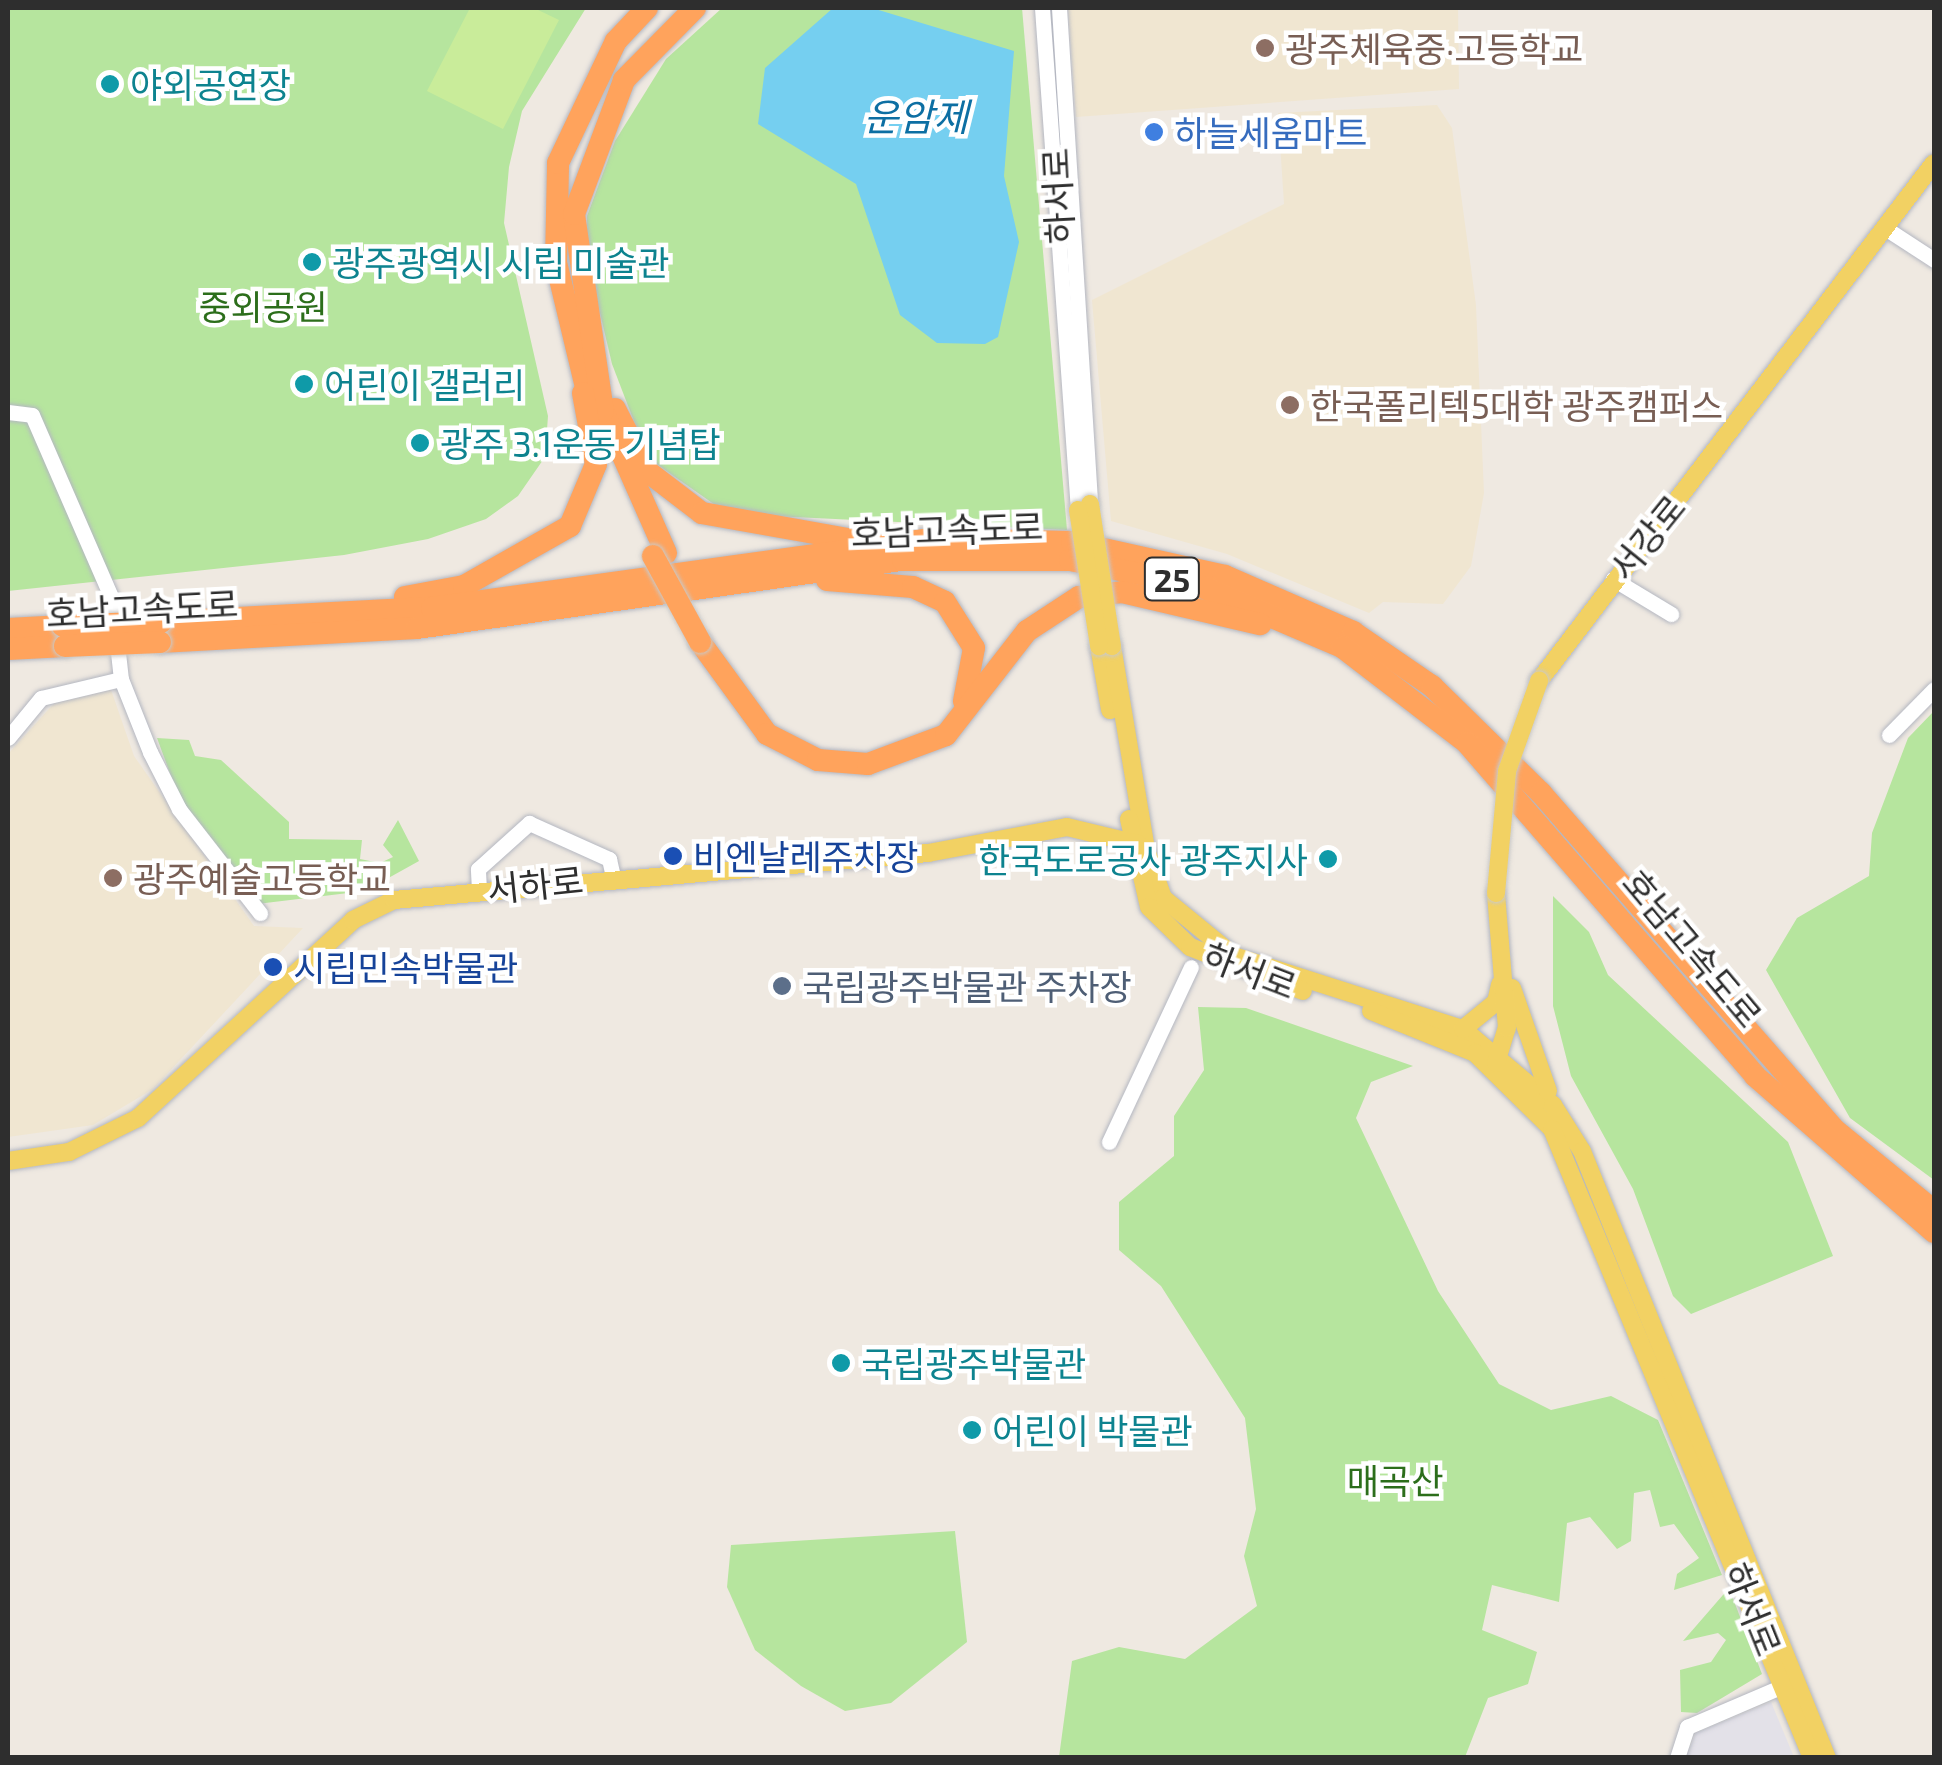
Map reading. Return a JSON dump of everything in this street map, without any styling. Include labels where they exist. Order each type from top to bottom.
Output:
[{"type":"highway","points":[[292,618],[464,586],[570,526],[596,464],[556,262],[558,163],[616,41],[647,8]]},
{"type":"highway","points":[[659,555],[618,458],[575,250],[582,175],[624,80],[695,8]]},
{"type":"highway","points":[[591,342],[633,447],[670,493],[743,527],[886,544]]},
{"type":"highway","points":[[578,365],[607,460],[706,639],[767,734],[844,764],[920,751],[970,710],[1027,631],[1079,597],[1122,592],[1293,636],[1425,708]]},
{"type":"highway","name":"호남고속도로","points":[[161,632],[432,608],[886,544],[1016,537],[1152,555],[1352,632],[1492,741],[1798,1090],[1934,1211]]},
{"type":"highway","name":"호남고속도로","points":[[8,629],[64,636],[417,628],[774,577],[999,556],[1134,569],[1277,615],[1342,647],[1425,708],[1566,850],[1755,1076],[1934,1232]]},
{"type":"highway","points":[[706,639],[780,729],[834,754],[909,746],[966,698],[974,648],[931,593],[774,577]]},
{"type":"highway","name":"호남고속도로","points":[[8,650],[64,636]]},
{"type":"main road","name":"서강로","points":[[1497,1061],[1504,964],[1496,894],[1506,771],[1539,681],[1934,164]]},
{"type":"main road","name":"하서로","points":[[1084,507],[1149,907],[1190,947],[1232,970],[1449,1039],[1497,1061],[1552,1129],[1570,1163],[1790,1683],[1827,1758]]},
{"type":"main road","name":"서하로","points":[[8,1162],[69,1152],[138,1118],[369,910],[479,890],[612,876],[928,853],[1067,826],[1139,845]]},
{"type":"main road","name":"하서로","points":[[1139,845],[1163,898],[1234,956],[1463,1030],[1553,1106],[1582,1151],[1790,1683],[1812,1758]]},
{"type":"main road","name":"서강로","points":[[1504,964],[1553,1106]]},
{"type":"main road","points":[[1463,1030],[1496,1002],[1504,964]]},
{"type":"street","name":"하서로","points":[[1042,8],[1084,507]]},
{"type":"street","name":"하서로","points":[[1059,8],[1084,507]]},
{"type":"street","points":[[1885,228],[1934,260]]},
{"type":"street","points":[[8,412],[32,415],[42,435],[112,599],[122,679],[179,809],[260,912]]},
{"type":"street","points":[[1614,579],[1671,614]]},
{"type":"street","points":[[8,738],[41,698],[122,679]]},
{"type":"street","points":[[1889,736],[1934,688]]},
{"type":"street","points":[[479,890],[478,870],[529,823],[609,859],[612,876]]},
{"type":"street","points":[[1109,1142],[1191,967]]},
{"type":"street","points":[[1677,1758],[1686,1727],[1790,1683]]},
{"type":"shaded area","name":"광주체육중·고등학교","points":[[1068,8],[1458,8],[1459,89],[1076,117]]},
{"type":"shaded area","name":"한국폴리텍5대학 광주캠퍼스","points":[[1437,105],[1452,128],[1476,305],[1484,493],[1471,566],[1443,604],[1383,602],[1369,613],[1227,554],[1111,521],[1092,300],[1284,204],[1278,113]]},
{"type":"shaded area","name":"광주예술고등학교","points":[[110,687],[134,756],[254,926],[303,928],[153,1089],[93,1125],[8,1137],[8,754],[58,699]]},
{"type":"shaded area","points":[[1771,1702],[1794,1757],[1686,1757],[1696,1733]]},
{"type":"green space","name":"중외공원","points":[[8,8],[586,8],[522,111],[509,167],[504,223],[548,416],[545,457],[518,496],[486,519],[428,539],[344,555],[8,591]]},
{"type":"green space","points":[[470,8],[534,8],[559,20],[503,129],[427,91]]},
{"type":"green space","points":[[722,8],[1022,8],[1067,530],[728,514],[648,458],[612,364],[587,258],[587,216],[615,141],[666,59]]},
{"type":"green space","points":[[1934,711],[1934,1180],[1850,1118],[1766,970],[1797,918],[1869,876],[1872,833],[1908,738]]},
{"type":"green space","points":[[157,738],[189,740],[195,756],[221,760],[289,822],[289,839],[362,840],[360,859],[380,863],[393,857],[383,845],[398,820],[419,861],[365,891],[257,904],[182,806]]},
{"type":"green space","points":[[1553,896],[1589,932],[1608,975],[1788,1142],[1833,1256],[1691,1314],[1673,1296],[1633,1189],[1571,1076],[1553,1006]]},
{"type":"green space","name":"매곡산","points":[[1198,1007],[1246,1008],[1413,1066],[1371,1082],[1356,1118],[1438,1291],[1499,1384],[1551,1410],[1611,1396],[1658,1420],[1722,1575],[1674,1590],[1677,1574],[1699,1558],[1674,1524],[1660,1527],[1650,1490],[1634,1493],[1631,1541],[1617,1549],[1590,1517],[1567,1523],[1559,1602],[1492,1585],[1482,1630],[1537,1652],[1528,1684],[1488,1698],[1465,1757],[1059,1757],[1072,1661],[1119,1647],[1185,1659],[1257,1606],[1244,1556],[1256,1509],[1245,1418],[1161,1286],[1119,1250],[1119,1202],[1174,1156],[1174,1116],[1204,1070]]},
{"type":"green space","points":[[955,1531],[967,1642],[891,1703],[845,1711],[801,1686],[755,1650],[727,1587],[731,1545]]},
{"type":"green space","points":[[1729,1588],[1762,1674],[1697,1713],[1681,1712],[1680,1670],[1711,1662],[1726,1640],[1718,1633],[1683,1641]]},
{"type":"water","name":"운암제","points":[[833,8],[872,8],[1014,51],[1004,176],[1019,242],[998,337],[985,344],[937,343],[900,315],[856,184],[758,124],[765,68]]},
{"type":"place","name":"광주체육중·고등학교","points":[[1265,48]]},
{"type":"place","name":"야외공연장","points":[[110,84]]},
{"type":"place","name":"하늘세움마트","points":[[1154,132]]},
{"type":"place","name":"광주광역시 시립 미술관","points":[[312,262]]},
{"type":"place","name":"어린이 갤러리","points":[[304,384]]},
{"type":"place","name":"한국폴리텍5대학 광주캠퍼스","points":[[1290,405]]},
{"type":"place","name":"광주 3.1운동 기념탑","points":[[420,443]]},
{"type":"place","name":"비엔날레주차장","points":[[673,856]]},
{"type":"place","name":"한국도로공사 광주지사","points":[[1328,859]]},
{"type":"place","name":"광주예술고등학교","points":[[113,878]]},
{"type":"place","name":"시립민속박물관","points":[[273,967]]},
{"type":"place","name":"국립광주박물관 주차장","points":[[782,986]]},
{"type":"place","name":"국립광주박물관","points":[[841,1363]]},
{"type":"place","name":"어린이 박물관","points":[[972,1430]]}]
